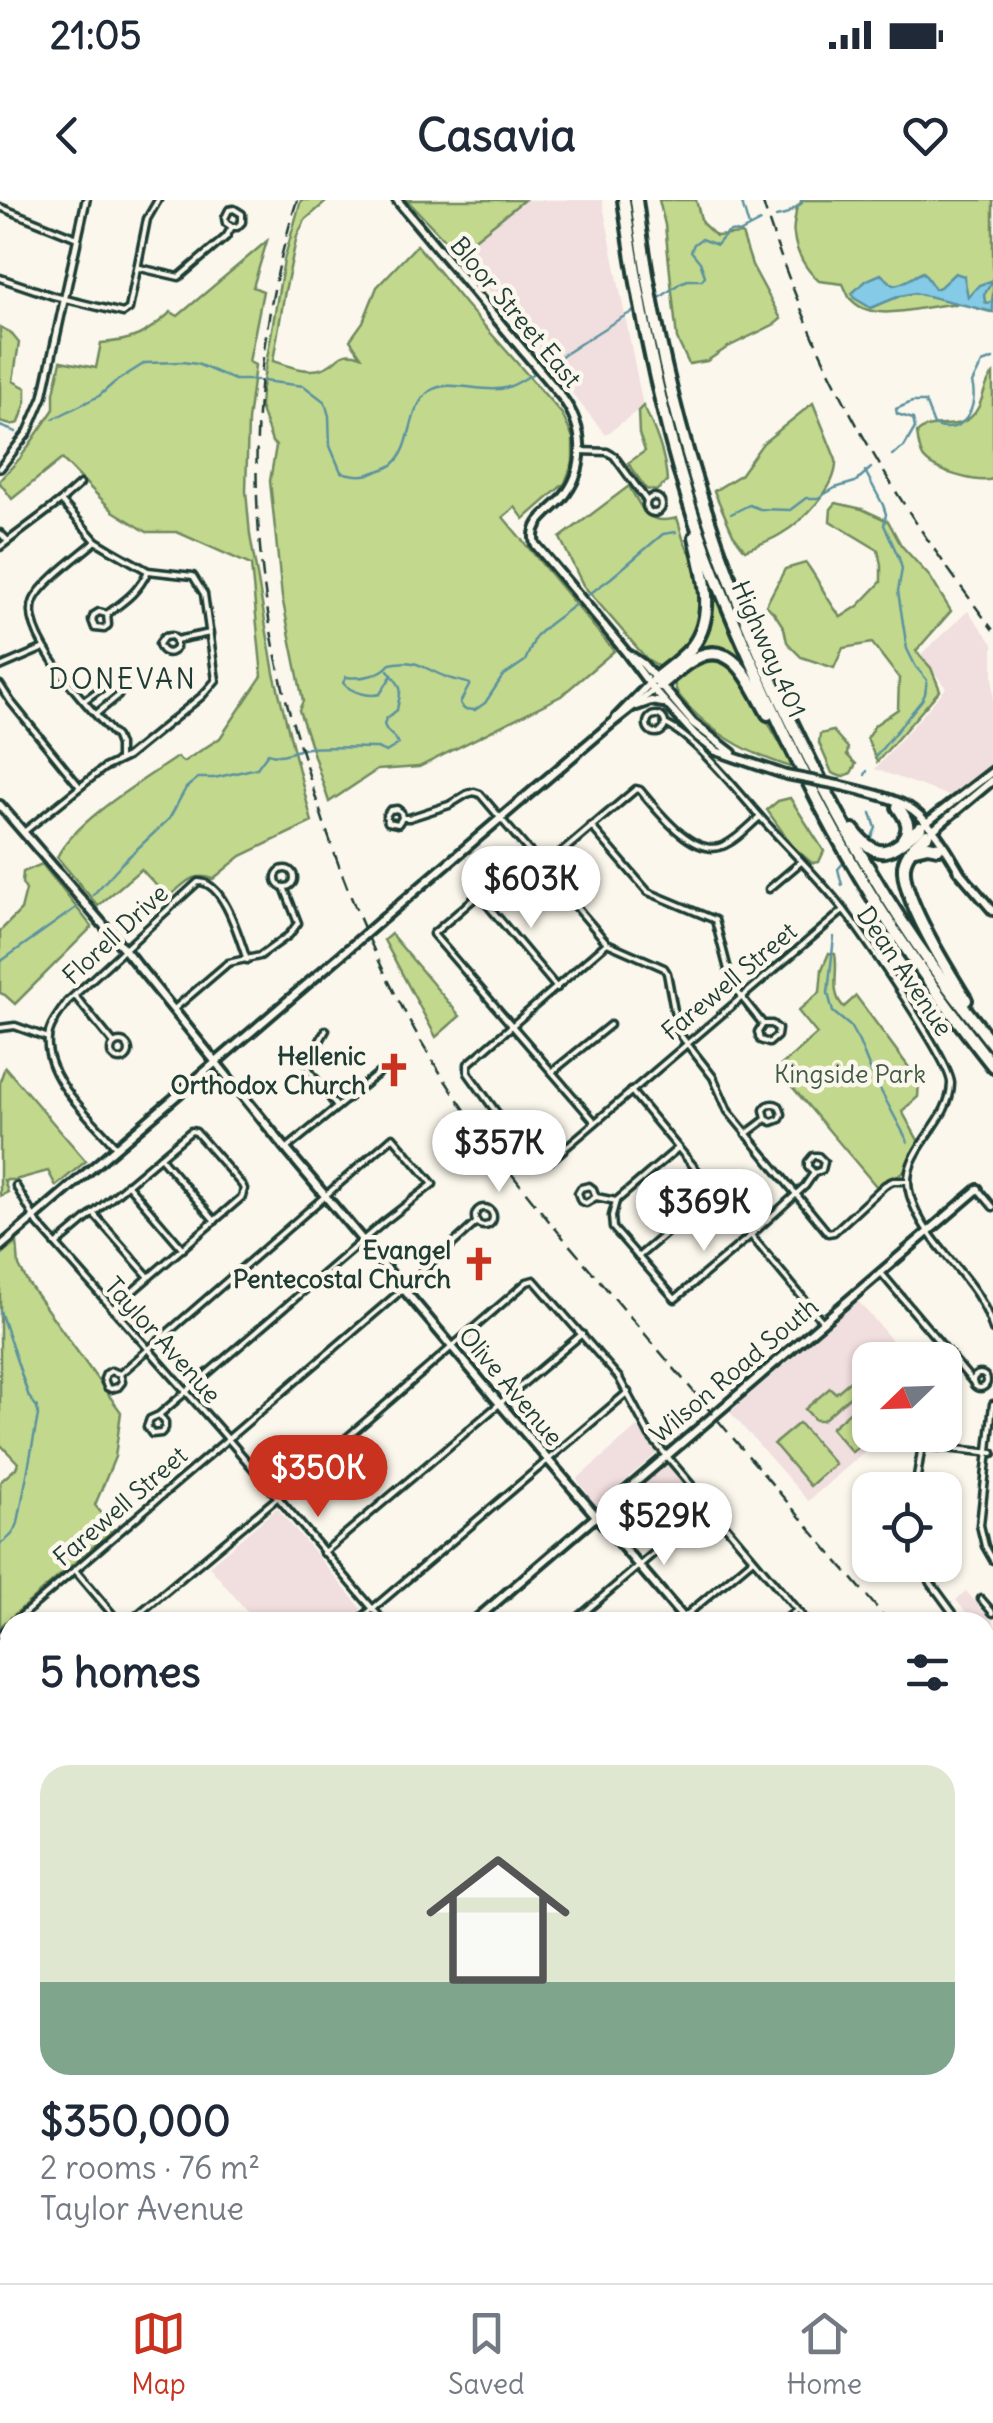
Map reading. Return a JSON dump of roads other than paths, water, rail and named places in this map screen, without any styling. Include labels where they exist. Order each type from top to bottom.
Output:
[{"type":"highway","name":"Highway 401","points":[[624,200],[649,319],[692,473],[734,595],[776,691],[859,852],[932,966],[993,1043]]},
{"type":"highway","name":"Highway 401","points":[[636,200],[644,298]]},
{"type":"highway","name":"Highway 401","points":[[649,319],[660,398],[687,497],[721,594],[793,754],[848,857],[890,923],[993,1066]]},
{"type":"highway","points":[[654,684],[692,648],[706,611],[706,585],[687,497]]},
{"type":"highway","points":[[654,684],[703,654],[729,658],[742,669],[793,754]]},
{"type":"highway","points":[[832,802],[865,845],[876,852],[938,848]]},
{"type":"highway","points":[[894,804],[908,826],[906,886],[938,954],[993,1043]]},
{"type":"highway","points":[[905,848],[926,829]]},
{"type":"main road","name":"Bloor Street East","points":[[397,200],[546,378],[573,415],[581,451]]},
{"type":"main road","points":[[581,451],[572,484],[536,525],[535,544],[625,651],[642,664],[667,705],[705,743],[716,751],[786,774],[914,810],[932,812],[950,804]]},
{"type":"main road","points":[[612,723],[654,684]]},
{"type":"main road","points":[[0,1247],[654,684]]},
{"type":"main road","points":[[654,684],[693,723],[739,758]]},
{"type":"main road","points":[[632,708],[653,701],[667,705]]},
{"type":"main road","points":[[926,829],[950,804],[993,772]]},
{"type":"main road","points":[[926,829],[993,780]]},
{"type":"main road","points":[[894,804],[926,829],[960,872]]},
{"type":"main road","name":"Olive Avenue","points":[[0,805],[675,1612]]},
{"type":"main road","points":[[914,810],[938,848],[993,910]]},
{"type":"main road","name":"Wilson Road South","points":[[484,1612],[978,1189]]},
{"type":"street","points":[[0,468],[28,432],[43,397],[86,200]]},
{"type":"street","points":[[0,278],[123,313],[129,309],[147,219],[158,200]]},
{"type":"street","points":[[0,207],[77,238]]},
{"type":"street","points":[[138,268],[179,276],[226,237],[232,227]]},
{"type":"street","points":[[581,451],[614,456],[647,500]]},
{"type":"street","points":[[0,547],[80,484]]},
{"type":"street","points":[[24,833],[80,786],[128,757],[216,680],[204,594],[193,576],[148,571],[96,541],[61,501]]},
{"type":"street","points":[[0,532],[8,542]]},
{"type":"street","points":[[96,541],[39,591],[31,605],[32,616],[54,664],[116,738],[119,760]]},
{"type":"street","points":[[107,614],[140,586],[148,571]]},
{"type":"street","points":[[176,640],[210,634]]},
{"type":"street","points":[[0,667],[44,648]]},
{"type":"street","points":[[84,700],[107,682],[118,679],[124,686],[122,691],[96,714]]},
{"type":"street","points":[[0,685],[80,786]]},
{"type":"street","name":"Dean Avenue","points":[[664,724],[723,774],[844,910],[948,1070],[952,1083],[947,1104],[914,1157],[907,1180]]},
{"type":"street","points":[[543,868],[636,789],[676,832],[711,848],[721,847],[760,816]]},
{"type":"street","points":[[402,818],[449,805],[474,792],[480,794],[607,944],[664,968],[678,1032],[712,1077],[728,1111],[826,1231],[831,1233],[885,1185],[907,1180],[911,1198],[928,1231],[967,1281],[993,1330]]},
{"type":"street","points":[[591,826],[648,892],[715,920],[732,985],[763,1024]]},
{"type":"street","points":[[529,852],[433,934],[596,1122]]},
{"type":"street","points":[[770,889],[802,862]]},
{"type":"street","name":"Florell Drive","points":[[48,1038],[67,1002],[191,886],[203,881],[211,884],[230,915],[246,960]]},
{"type":"street","points":[[173,1010],[228,963],[260,956],[289,934],[298,924],[284,887]]},
{"type":"street","points":[[480,896],[557,988]]},
{"type":"street","name":"Farewell Street","points":[[512,1026],[466,1067],[530,1160],[541,1164],[550,1161],[844,910]]},
{"type":"street","points":[[512,1026],[607,944]]},
{"type":"street","points":[[75,996],[114,1044]]},
{"type":"street","points":[[552,1072],[610,1025]]},
{"type":"street","points":[[0,1028],[15,1026],[48,1038],[56,1074],[116,1146]]},
{"type":"street","points":[[326,1030],[307,1064],[337,1107]]},
{"type":"street","points":[[286,1149],[380,1072]]},
{"type":"street","points":[[631,1091],[822,1322]]},
{"type":"street","points":[[746,1134],[766,1119]]},
{"type":"street","points":[[56,1245],[190,1131],[196,1132],[242,1186],[242,1197],[112,1309]]},
{"type":"street","points":[[120,1374],[393,1137],[433,1184],[362,1240],[159,1416]]},
{"type":"street","points":[[678,1148],[616,1201],[612,1216],[614,1228],[672,1298],[679,1298],[750,1236],[806,1186],[814,1173]]},
{"type":"street","points":[[160,1157],[215,1221]]},
{"type":"street","points":[[127,1184],[183,1249]]},
{"type":"street","name":"Taylor Avenue","points":[[16,1186],[33,1218],[373,1610]]},
{"type":"street","points":[[978,1189],[993,1207]]},
{"type":"street","points":[[638,1257],[714,1192]]},
{"type":"street","points":[[596,1197],[616,1201]]},
{"type":"street","points":[[93,1213],[149,1277]]},
{"type":"street","name":"Farewell Street","points":[[26,1612],[477,1222]]},
{"type":"street","points":[[880,1272],[972,1381]]},
{"type":"street","points":[[141,1612],[527,1282],[538,1281],[619,1378],[643,1426],[796,1610],[794,1612]]},
{"type":"street","points":[[324,1553],[582,1334]]},
{"type":"street","points":[[370,1612],[628,1392]]},
{"type":"street","points":[[993,1404],[980,1526],[993,1560]]},
{"type":"street","points":[[918,1472],[921,1451],[926,1446],[990,1453]]},
{"type":"street","points":[[585,1612],[709,1506]]},
{"type":"street","points":[[692,1612],[753,1559]]},
{"type":"street","points":[[75,1570],[111,1612]]},
{"type":"street","points":[[929,1582],[954,1612]]},
{"type":"street","points":[[980,1600],[992,1612]]},
{"type":"water","points":[[923,272],[935,289],[955,273],[964,276],[968,297],[979,285],[993,280],[984,295],[988,303],[993,295],[993,312],[915,293],[871,308],[852,293],[881,274],[893,285]]},
{"type":"waterway","points":[[741,200],[749,227]]},
{"type":"waterway","points":[[776,217],[785,215],[801,200]]},
{"type":"waterway","points":[[657,300],[680,283],[702,280],[705,276],[691,251],[694,244],[701,239],[717,245],[729,232],[739,233],[760,222]]},
{"type":"waterway","points":[[263,381],[304,386],[325,402],[330,446],[341,472],[368,474],[389,467],[399,458],[417,408],[430,391],[446,386],[509,387],[636,310]]},
{"type":"waterway","points":[[892,455],[904,447],[915,428],[913,419],[897,414],[896,409],[912,402],[925,402],[934,425],[944,428],[961,424],[971,410],[972,383],[982,363],[993,359]]},
{"type":"waterway","points":[[53,419],[99,396],[145,363],[197,364],[235,380],[257,380]]},
{"type":"waterway","points":[[0,426],[16,432]]},
{"type":"waterway","points":[[731,514],[749,505],[790,510],[806,498],[818,498],[855,482],[871,468]]},
{"type":"waterway","points":[[865,471],[883,505],[884,525],[902,569],[898,591],[907,649],[927,680],[922,700],[876,756]]},
{"type":"waterway","points":[[392,675],[380,694],[360,693],[343,683],[346,677],[370,676],[390,664],[414,663],[470,684],[460,703],[464,709],[475,710],[485,703],[503,676],[525,661],[536,636],[549,624],[663,534],[676,532]]},
{"type":"waterway","points":[[93,895],[169,819],[186,788],[198,778],[257,768],[268,753],[283,755],[325,747],[377,748],[386,752],[399,744],[384,724],[397,710],[400,691],[388,670]]},
{"type":"waterway","points":[[865,775],[867,771]]},
{"type":"waterway","points":[[866,842],[876,828],[871,813]]},
{"type":"waterway","points":[[842,885],[838,869],[846,860]]},
{"type":"waterway","points":[[0,962],[77,907]]},
{"type":"waterway","points":[[834,937],[828,993],[833,1012],[850,1026],[908,1142]]},
{"type":"waterway","points":[[0,1311],[38,1415],[18,1523],[0,1544]]},
{"type":"railway","points":[[297,200],[280,260],[260,383],[257,507],[262,569],[287,702],[355,907],[418,1036],[496,1154],[881,1612]]},
{"type":"railway","points":[[762,200],[809,327],[848,408],[917,524],[993,630]]},
{"type":"place","name":"Hellenic Orthodox Church","points":[[394,1070]]},
{"type":"place","name":"Evangel Pentecostal Church","points":[[479,1264]]},
{"type":"district","name":"DONEVAN","points":[[123,679]]},
{"type":"park label","name":"Kingside Park","points":[[850,1074]]}]
